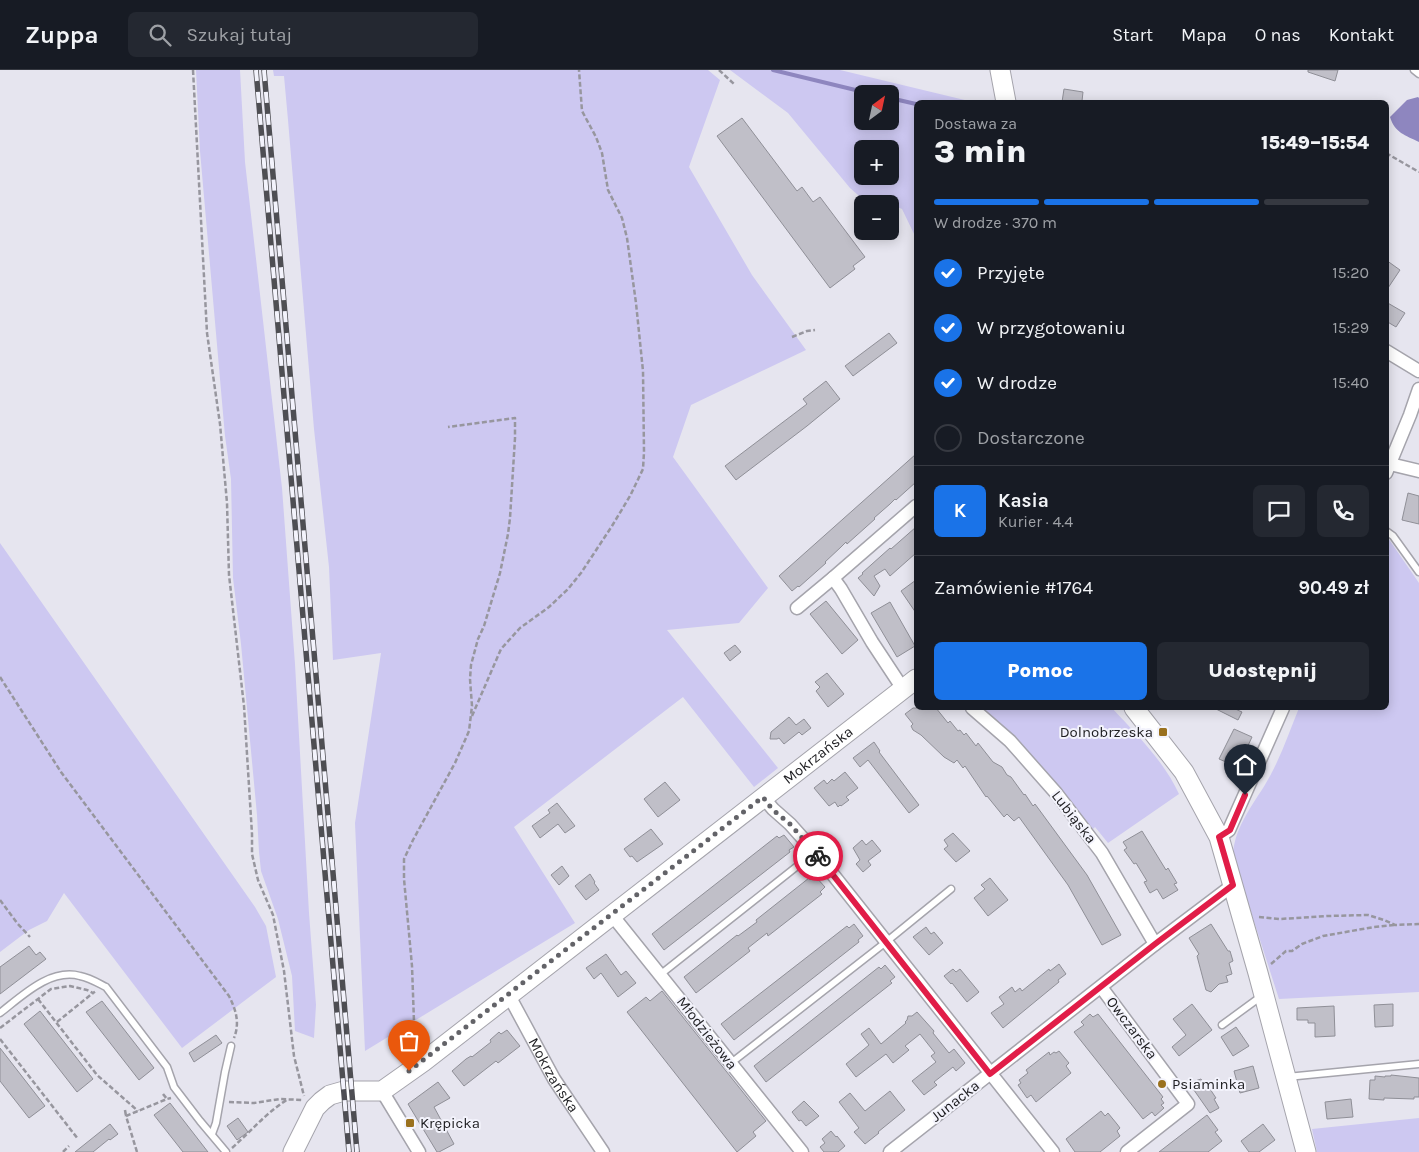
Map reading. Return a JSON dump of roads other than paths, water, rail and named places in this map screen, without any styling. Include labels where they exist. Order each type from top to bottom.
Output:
[{"type":"street","points":[[1000,70],[1006,100]]},
{"type":"street","points":[[1389,353],[1419,371]]},
{"type":"street","points":[[1389,465],[1419,389]]},
{"type":"street","points":[[1389,468],[1419,471]]},
{"type":"street","points":[[797,608],[914,508]]},
{"type":"street","points":[[834,578],[872,642],[910,684]]},
{"type":"street","name":"Mokrzańska","points":[[382,1091],[910,684]]},
{"type":"street","name":"Lubiąska","points":[[974,710],[1010,741],[1056,793],[1102,854],[1155,944]]},
{"type":"street","points":[[1136,710],[1184,772],[1219,837],[1258,972],[1306,1152]]},
{"type":"street","points":[[1219,837],[1230,830],[1282,710]]},
{"type":"street","points":[[763,797],[772,809],[790,824],[815,852],[1052,1152]]},
{"type":"street","name":"Junacka","points":[[890,1152],[1233,885]]},
{"type":"street","name":"Młodzieżowa","points":[[612,915],[802,1152]]},
{"type":"street","name":"Owczarska","points":[[1101,987],[1188,1104],[1127,1152]]},
{"type":"street","name":"Mokrzańska","points":[[507,996],[554,1078],[603,1152]]},
{"type":"street","points":[[293,1152],[315,1108],[326,1098],[344,1091],[382,1091],[419,1152]]},
{"type":"lane","points":[[1414,70],[1419,74]]},
{"type":"lane","points":[[1389,533],[1419,572]]},
{"type":"lane","points":[[661,974],[815,852]]},
{"type":"lane","points":[[732,1063],[950,889]]},
{"type":"lane","points":[[0,1013],[42,982],[55,977],[70,974],[93,980],[106,988],[167,1067],[174,1086],[200,1121],[227,1152]]},
{"type":"lane","points":[[1222,1025],[1264,995]]},
{"type":"lane","points":[[212,1134],[216,1123],[231,1046]]},
{"type":"lane","points":[[1286,1077],[1419,1064]]},
{"type":"waterway","points":[[773,70],[854,90]]},
{"type":"waterway","points":[[899,100],[914,104]]},
{"type":"railway","points":[[256,70],[349,1152]]},
{"type":"railway","points":[[264,70],[357,1152]]},
{"type":"place","name":"Dolnobrzeska","points":[[1163,732]]},
{"type":"place","name":"Psiaminka","points":[[1162,1084]]},
{"type":"place","name":"Krępicka","points":[[410,1123]]}]
